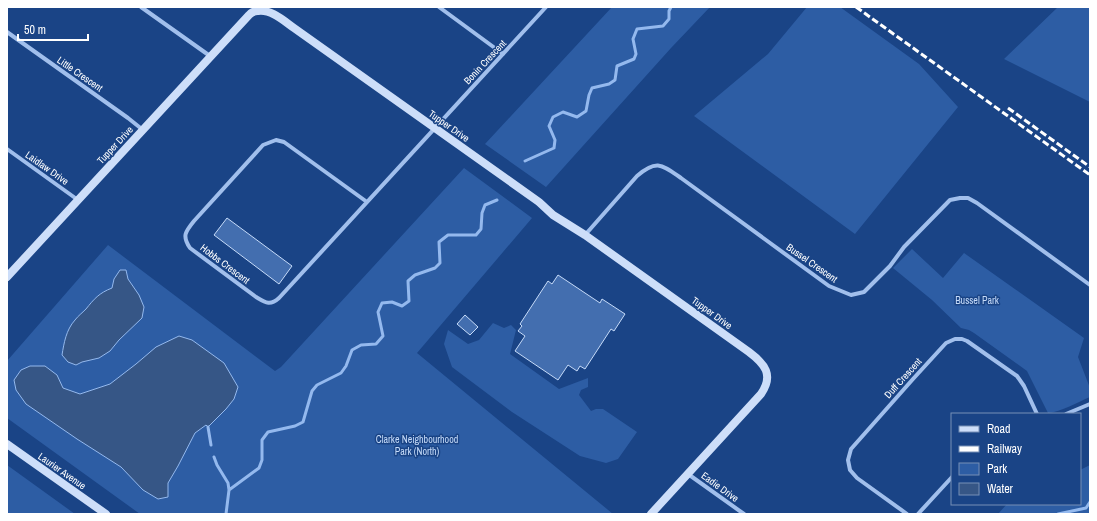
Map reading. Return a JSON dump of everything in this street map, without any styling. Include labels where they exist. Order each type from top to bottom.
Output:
[{"type":"street","points":[[141,7],[210,56]]},
{"type":"street","points":[[439,7],[503,54]]},
{"type":"street","name":"Bonin Crescent","points":[[435,128],[546,7]]},
{"type":"street","name":"Tupper Drive","points":[[7,277],[248,15],[258,11],[268,12],[282,20],[435,128],[539,202],[553,215],[585,235],[759,359],[767,374],[768,381],[766,388],[651,514]]},
{"type":"street","name":"Little Crescent","points":[[7,32],[143,130]]},
{"type":"street","name":"Hobbs Crescent","points":[[367,202],[284,142],[276,140],[264,145],[186,231],[185,237],[190,248],[250,293],[265,302],[274,303],[285,292],[435,128]]},
{"type":"street","name":"Laidlaw Drive","points":[[7,149],[78,200]]},
{"type":"street","name":"Bussel Crescent","points":[[585,235],[637,176],[647,168],[656,165],[665,167],[681,178],[829,286],[852,295],[864,292],[890,266],[904,247],[950,200],[960,198],[968,198],[981,206],[1090,285]]},
{"type":"street","name":"Duff Crescent","points":[[907,514],[857,478],[850,470],[848,460],[851,449],[946,343],[955,339],[967,341],[1017,376],[1024,386],[1037,413]]},
{"type":"street","points":[[1068,413],[1090,404]]},
{"type":"street","name":"Laurier Avenue","points":[[7,444],[106,514]]},
{"type":"street","name":"Eadie Drive","points":[[688,474],[744,514]]},
{"type":"street","points":[[918,514],[951,478]]},
{"type":"green space","points":[[612,7],[710,7],[671,48],[546,187],[485,144]]},
{"type":"green space","points":[[807,7],[840,7],[919,64],[958,107],[855,234],[694,116],[768,54]]},
{"type":"green space","points":[[1058,7],[1090,7],[1090,102],[1004,59]]},
{"type":"green space","name":"Clarke Neighbourhood Park (North)","points":[[464,168],[532,218],[417,353],[613,514],[140,514],[7,418],[7,361],[108,245],[275,371],[281,367]]},
{"type":"green space","name":"Bussel Park","points":[[912,249],[943,278],[964,253],[1084,338],[1078,357],[1090,388],[1090,397],[1064,409],[1048,413],[1027,371],[974,333],[961,328],[932,300],[893,268]]},
{"type":"green space","points":[[493,323],[504,328],[511,325],[516,330],[510,354],[559,389],[588,378],[588,387],[581,390],[579,395],[591,411],[603,409],[637,432],[618,459],[606,463],[580,456],[512,412],[452,367],[444,344],[448,330],[468,344],[479,340]]},
{"type":"green space","points":[[7,465],[75,514],[7,514]]},
{"type":"green space","points":[[1090,465],[1090,514],[998,514],[1006,505],[1081,505],[1081,470]]},
{"type":"water","points":[[120,270],[126,270],[128,279],[139,295],[144,307],[142,318],[110,351],[99,358],[76,365],[68,362],[62,355],[69,328],[97,297],[112,288],[114,279]]},
{"type":"water","points":[[179,336],[192,340],[224,363],[238,387],[234,399],[226,409],[208,427],[206,425],[195,433],[168,483],[168,497],[158,499],[143,490],[121,467],[26,404],[16,390],[14,380],[21,370],[30,366],[45,366],[57,375],[63,388],[80,394],[110,384],[156,347]]},
{"type":"building","points":[[227,218],[292,266],[279,284],[214,235]]},
{"type":"building","points":[[558,275],[600,303],[602,299],[625,314],[614,331],[611,329],[585,369],[580,366],[577,371],[568,365],[558,380],[515,351],[525,336],[518,331],[522,326],[520,324],[548,281],[552,284]]},
{"type":"building","points":[[465,315],[478,327],[470,335],[457,324]]},
{"type":"waterway","points":[[525,161],[554,148],[555,140],[549,126],[553,117],[563,112],[577,117],[586,111],[592,88],[609,84],[615,80],[617,66],[634,59],[636,54],[633,39],[637,29],[663,26],[669,19],[669,11],[671,7]]},
{"type":"waterway","points":[[229,490],[259,468],[262,460],[262,440],[268,432],[295,426],[303,422],[312,391],[317,385],[341,373],[346,366],[352,350],[361,345],[376,344],[383,336],[378,312],[382,303],[392,302],[402,306],[409,301],[408,281],[415,275],[435,268],[440,263],[439,242],[448,235],[476,235],[481,229],[482,213],[485,205],[497,200]]},
{"type":"waterway","points":[[208,427],[211,445]]},
{"type":"waterway","points":[[214,457],[228,483],[229,490],[226,514]]},
{"type":"waterway","points":[[1058,514],[1086,508],[1090,502]]},
{"type":"railway","points":[[856,7],[1090,175]]},
{"type":"railway","points":[[1008,108],[1090,167]]}]
